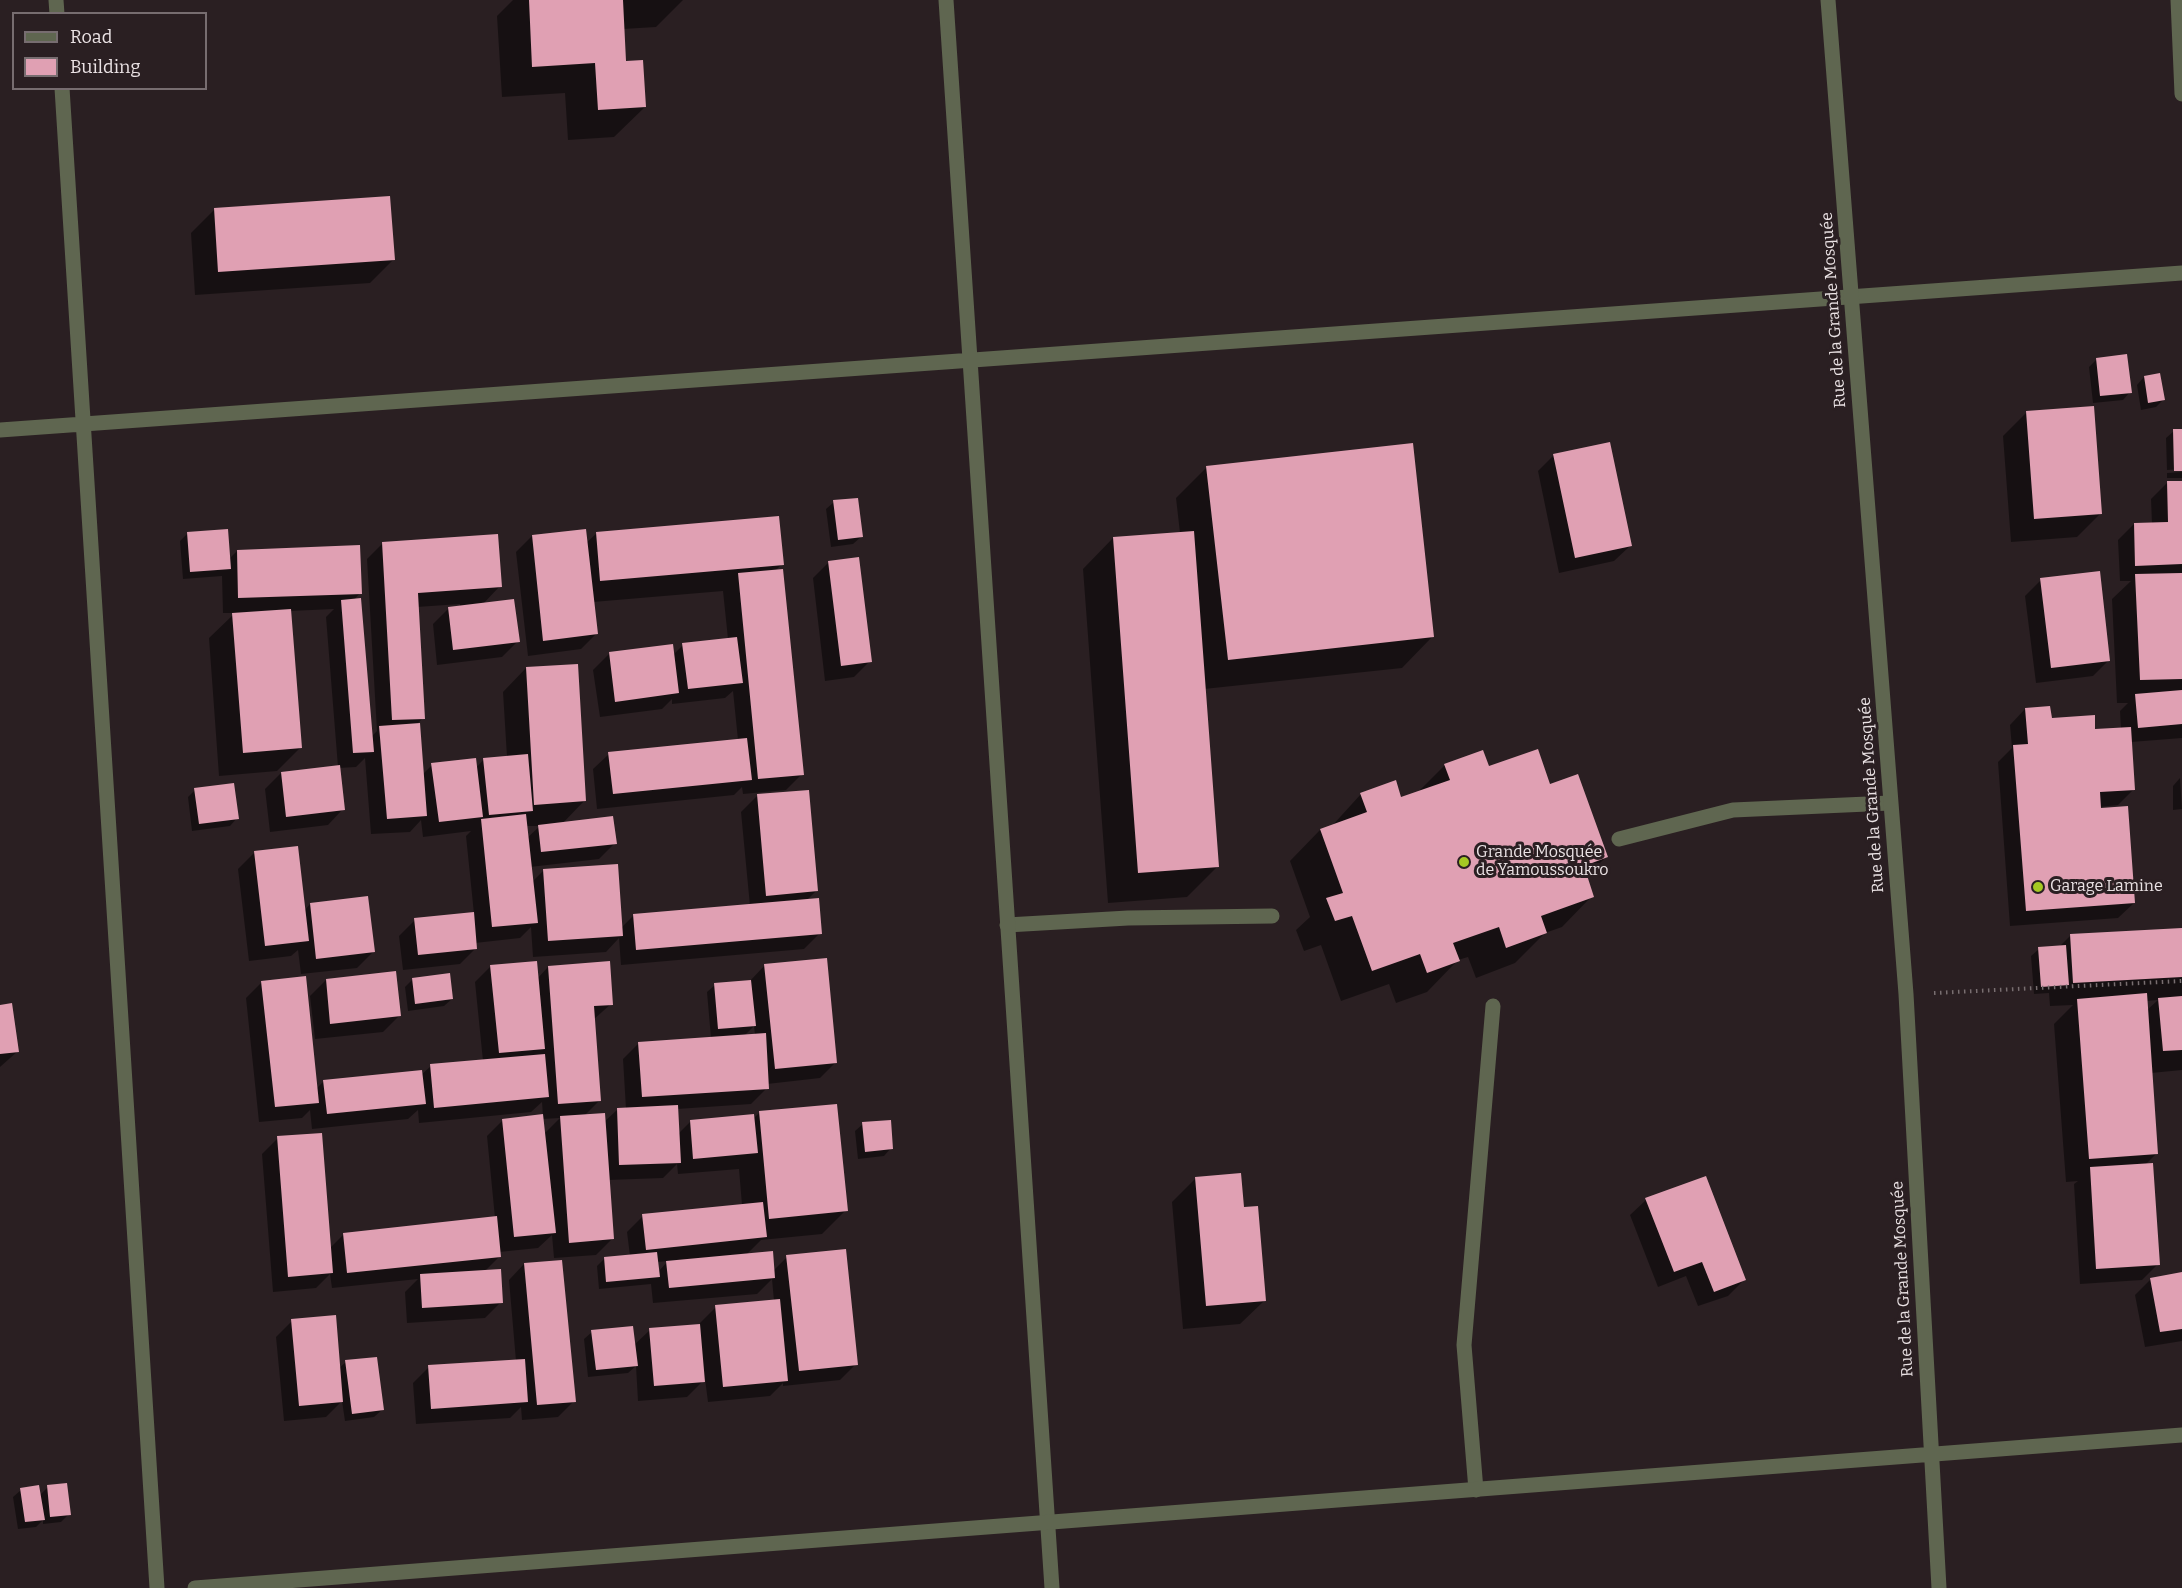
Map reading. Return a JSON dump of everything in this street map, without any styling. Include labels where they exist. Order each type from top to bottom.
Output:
[{"type":"street","points":[[946,0],[1052,1588]]},
{"type":"street","name":"Rue de la Grande Mosquée","points":[[1828,0],[1906,994],[1938,1588]]},
{"type":"street","points":[[2178,0],[2182,94]]},
{"type":"street","points":[[62,90],[157,1588]]},
{"type":"street","points":[[0,430],[2182,273]]},
{"type":"street","points":[[1619,839],[1733,810],[1890,803]]},
{"type":"street","points":[[1007,925],[1128,918],[1272,916]]},
{"type":"street","points":[[1476,1490],[1464,1345],[1493,1006]]},
{"type":"street","points":[[195,1588],[2182,1435]]},
{"type":"path","points":[[1906,994],[2182,981]]},
{"type":"building","points":[[529,0],[623,0],[626,61],[643,60],[646,107],[598,110],[595,63],[532,67]]},
{"type":"building","points":[[390,196],[395,260],[218,272],[214,208]]},
{"type":"building","points":[[2127,354],[2132,393],[2100,396],[2096,358]]},
{"type":"building","points":[[2160,373],[2165,400],[2148,403],[2144,376]]},
{"type":"building","points":[[2094,406],[2102,514],[2034,519],[2026,411]]},
{"type":"building","points":[[2173,429],[2182,429],[2182,471],[2174,471]]},
{"type":"building","points":[[1610,442],[1632,546],[1575,558],[1553,454]]},
{"type":"building","points":[[1413,443],[1434,637],[1228,660],[1206,466]]},
{"type":"building","points":[[2167,481],[2182,481],[2182,564],[2135,566],[2134,523],[2168,522]]},
{"type":"building","points":[[858,498],[863,537],[838,540],[833,500]]},
{"type":"building","points":[[779,516],[784,565],[600,581],[596,532]]},
{"type":"building","points":[[228,529],[231,569],[190,572],[187,532]]},
{"type":"building","points":[[586,529],[598,634],[543,641],[532,535]]},
{"type":"building","points":[[1194,531],[1219,867],[1138,873],[1113,537]]},
{"type":"building","points":[[498,534],[502,587],[418,593],[425,719],[392,720],[382,542]]},
{"type":"building","points":[[360,545],[362,594],[238,598],[237,550]]},
{"type":"building","points":[[859,557],[872,662],[841,666],[828,561]]},
{"type":"building","points":[[783,569],[804,775],[758,779],[738,573]]},
{"type":"building","points":[[2100,571],[2110,661],[2051,668],[2040,578]]},
{"type":"building","points":[[2182,573],[2182,679],[2140,680],[2135,574]]},
{"type":"building","points":[[361,598],[374,752],[353,753],[341,600]]},
{"type":"building","points":[[514,599],[520,642],[453,650],[448,607]]},
{"type":"building","points":[[291,609],[302,748],[243,753],[232,613]]},
{"type":"building","points":[[737,637],[743,683],[688,689],[682,643]]},
{"type":"building","points":[[673,644],[679,693],[615,702],[609,652]]},
{"type":"building","points":[[578,664],[586,801],[534,805],[526,667]]},
{"type":"building","points":[[2182,690],[2182,724],[2138,728],[2135,694]]},
{"type":"building","points":[[2050,706],[2052,718],[2095,715],[2095,729],[2131,727],[2135,790],[2100,792],[2101,808],[2128,806],[2135,903],[2026,911],[2013,745],[2028,744],[2025,708]]},
{"type":"building","points":[[420,723],[427,816],[387,819],[379,726]]},
{"type":"building","points":[[747,738],[752,780],[613,794],[608,752]]},
{"type":"building","name":"Grande Mosquée de Yamoussoukro","points":[[1538,749],[1550,784],[1578,774],[1608,857],[1584,866],[1594,897],[1541,916],[1547,933],[1506,948],[1499,927],[1453,943],[1460,961],[1427,973],[1420,954],[1372,971],[1352,916],[1335,921],[1326,898],[1343,893],[1320,829],[1367,812],[1360,793],[1396,780],[1401,797],[1450,780],[1444,764],[1483,750],[1489,766]]},
{"type":"building","points":[[528,754],[533,811],[489,815],[483,758]]},
{"type":"building","points":[[476,758],[483,817],[439,822],[431,763]]},
{"type":"building","points":[[340,765],[345,810],[286,817],[281,772]]},
{"type":"building","points":[[234,783],[239,819],[199,824],[194,788]]},
{"type":"building","points":[[809,790],[818,891],[766,896],[757,794]]},
{"type":"building","points":[[526,814],[538,923],[492,927],[481,819]]},
{"type":"building","points":[[613,816],[617,844],[541,852],[538,825]]},
{"type":"building","points":[[298,846],[309,941],[265,946],[254,851]]},
{"type":"building","points":[[618,864],[623,936],[548,941],[543,869]]},
{"type":"building","points":[[368,896],[375,952],[316,959],[310,903]]},
{"type":"building","points":[[819,898],[822,934],[636,950],[633,914]]},
{"type":"building","points":[[474,912],[477,949],[418,955],[414,918]]},
{"type":"building","points":[[2182,928],[2182,977],[2073,983],[2070,934]]},
{"type":"building","points":[[2066,945],[2069,985],[2041,987],[2038,947]]},
{"type":"building","points":[[827,958],[837,1063],[775,1069],[764,964]]},
{"type":"building","points":[[537,961],[545,1049],[499,1053],[490,965]]},
{"type":"building","points":[[610,961],[613,1005],[594,1006],[601,1101],[558,1104],[548,966]]},
{"type":"building","points":[[396,971],[401,1016],[330,1024],[326,979]]},
{"type":"building","points":[[450,973],[453,999],[415,1004],[412,978]]},
{"type":"building","points":[[306,976],[319,1103],[275,1107],[261,981]]},
{"type":"building","points":[[751,980],[756,1026],[718,1029],[714,983]]},
{"type":"building","points":[[2147,993],[2158,1154],[2089,1159],[2077,999]]},
{"type":"building","points":[[2182,996],[2182,1050],[2163,1051],[2158,998]]},
{"type":"building","points":[[12,1003],[19,1052],[0,1054],[0,1005]]},
{"type":"building","points":[[766,1033],[769,1089],[642,1097],[638,1042]]},
{"type":"building","points":[[545,1054],[549,1097],[434,1108],[430,1064]]},
{"type":"building","points":[[422,1070],[426,1104],[327,1114],[323,1080]]},
{"type":"building","points":[[837,1104],[848,1211],[769,1219],[759,1111]]},
{"type":"building","points":[[678,1105],[681,1163],[619,1165],[617,1108]]},
{"type":"building","points":[[605,1113],[614,1239],[569,1243],[560,1116]]},
{"type":"building","points":[[543,1114],[556,1233],[514,1237],[502,1119]]},
{"type":"building","points":[[754,1114],[758,1153],[693,1159],[690,1120]]},
{"type":"building","points":[[891,1120],[893,1149],[865,1152],[862,1122]]},
{"type":"building","points":[[322,1133],[333,1273],[288,1277],[277,1136]]},
{"type":"building","points":[[2153,1163],[2160,1265],[2096,1269],[2090,1167]]},
{"type":"building","points":[[1241,1173],[1244,1207],[1258,1206],[1266,1301],[1206,1306],[1195,1177]]},
{"type":"building","points":[[1706,1176],[1746,1280],[1714,1292],[1702,1262],[1674,1272],[1645,1198]]},
{"type":"building","points":[[763,1202],[767,1237],[646,1250],[642,1214]]},
{"type":"building","points":[[497,1216],[501,1257],[347,1273],[343,1233]]},
{"type":"building","points":[[846,1249],[858,1365],[799,1371],[786,1255]]},
{"type":"building","points":[[773,1251],[775,1278],[669,1288],[666,1261]]},
{"type":"building","points":[[657,1252],[660,1277],[606,1282],[604,1257]]},
{"type":"building","points":[[562,1260],[576,1402],[537,1405],[524,1263]]},
{"type":"building","points":[[501,1269],[503,1303],[422,1308],[420,1274]]},
{"type":"building","points":[[2182,1272],[2182,1329],[2160,1332],[2150,1278]]},
{"type":"building","points":[[780,1299],[788,1381],[723,1387],[715,1305]]},
{"type":"building","points":[[336,1315],[343,1402],[299,1406],[291,1319]]},
{"type":"building","points":[[700,1324],[705,1382],[654,1386],[649,1328]]},
{"type":"building","points":[[633,1326],[638,1366],[596,1370],[591,1330]]},
{"type":"building","points":[[377,1357],[384,1410],[352,1414],[345,1360]]},
{"type":"building","points":[[525,1359],[528,1402],[431,1409],[428,1365]]},
{"type":"building","points":[[67,1483],[71,1515],[50,1517],[47,1485]]},
{"type":"building","points":[[39,1485],[45,1520],[25,1522],[20,1488]]},
{"type":"place","name":"Grande Mosquée de Yamoussoukro","points":[[1464,862]]},
{"type":"place","name":"Garage Lamine","points":[[2038,887]]}]
